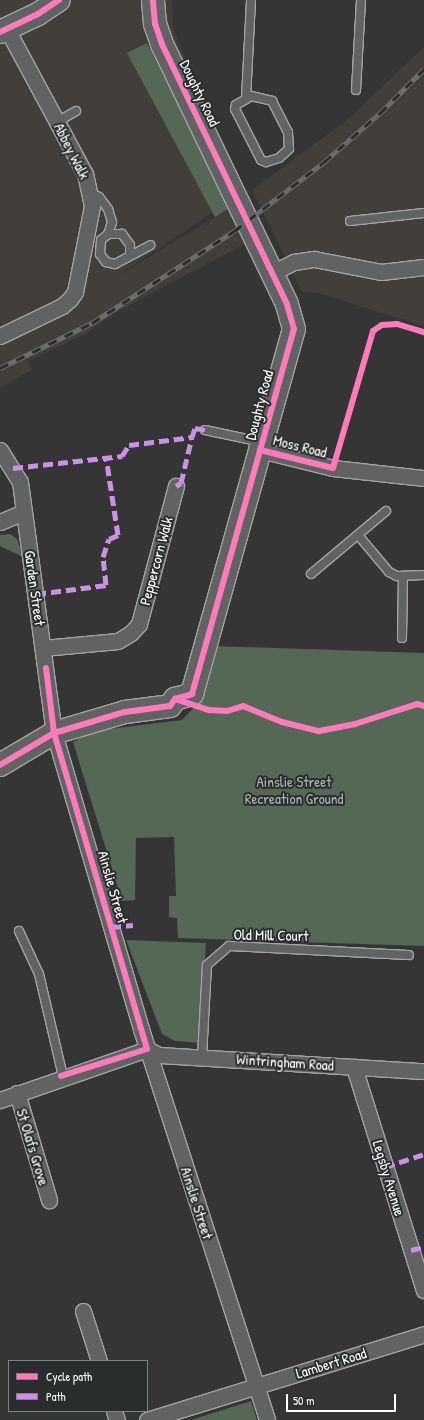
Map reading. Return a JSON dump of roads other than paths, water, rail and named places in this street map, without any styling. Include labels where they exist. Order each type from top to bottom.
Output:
[{"type":"street","points":[[4,30],[59,0]]},
{"type":"street","name":"Doughty Road","points":[[54,733],[125,712],[170,706],[175,699],[192,694],[294,328],[287,304],[162,44],[155,24],[153,0]]},
{"type":"street","name":"Abbey Walk","points":[[0,336],[62,306],[75,292],[91,216],[91,193],[85,174],[4,30]]},
{"type":"street","points":[[272,273],[294,262],[314,259],[381,272],[424,267]]},
{"type":"street","name":"Moss Road","points":[[261,446],[333,468],[423,476]]},
{"type":"street","name":"Garden Street","points":[[0,450],[20,482],[54,733]]},
{"type":"street","name":"Peppercorn Walk","points":[[43,648],[118,641],[131,633],[139,624],[176,486]]},
{"type":"street","points":[[0,522],[24,512]]},
{"type":"street","points":[[0,765],[54,733]]},
{"type":"street","name":"Ainslie Street","points":[[54,733],[147,1048],[267,1420]]},
{"type":"street","points":[[0,1100],[62,1076],[147,1048]]},
{"type":"street","name":"Wintringham Road","points":[[147,1048],[159,1055],[424,1070]]},
{"type":"street","name":"Legsby Avenue","points":[[354,1067],[424,1290]]},
{"type":"street","name":"St Olafs Grove","points":[[17,1093],[49,1200]]},
{"type":"street","points":[[83,1311],[99,1360]]},
{"type":"street","name":"Lambert Road","points":[[147,1420],[424,1334]]},
{"type":"lane","points":[[246,99],[251,0]]},
{"type":"lane","points":[[356,90],[360,0]]},
{"type":"lane","points":[[251,96],[264,97],[272,101],[288,132],[289,149],[279,158],[266,162],[261,160],[235,109],[236,104],[246,99],[251,96]]},
{"type":"lane","points":[[57,122],[76,111]]},
{"type":"lane","points":[[91,193],[99,197],[108,209],[112,222],[108,234]]},
{"type":"lane","points":[[350,221],[424,213]]},
{"type":"lane","points":[[130,254],[130,244],[126,236],[117,232],[108,234],[101,240],[99,249],[106,262],[119,264],[130,254],[150,245]]},
{"type":"lane","points":[[205,430],[261,446]]},
{"type":"lane","points":[[312,574],[386,511]]},
{"type":"lane","points":[[358,535],[389,572],[403,576],[424,576]]},
{"type":"lane","points":[[402,638],[403,576]]},
{"type":"lane","points":[[19,930],[39,974],[62,1076]]},
{"type":"lane","name":"Old Mill Court","points":[[202,1057],[207,965],[229,946],[409,955]]},
{"type":"railway","points":[[0,368],[92,323],[234,231],[324,162],[380,113],[424,69]]},
{"type":"park label","name":"Ainslie Street Recreation Ground","points":[[294,790]]}]
